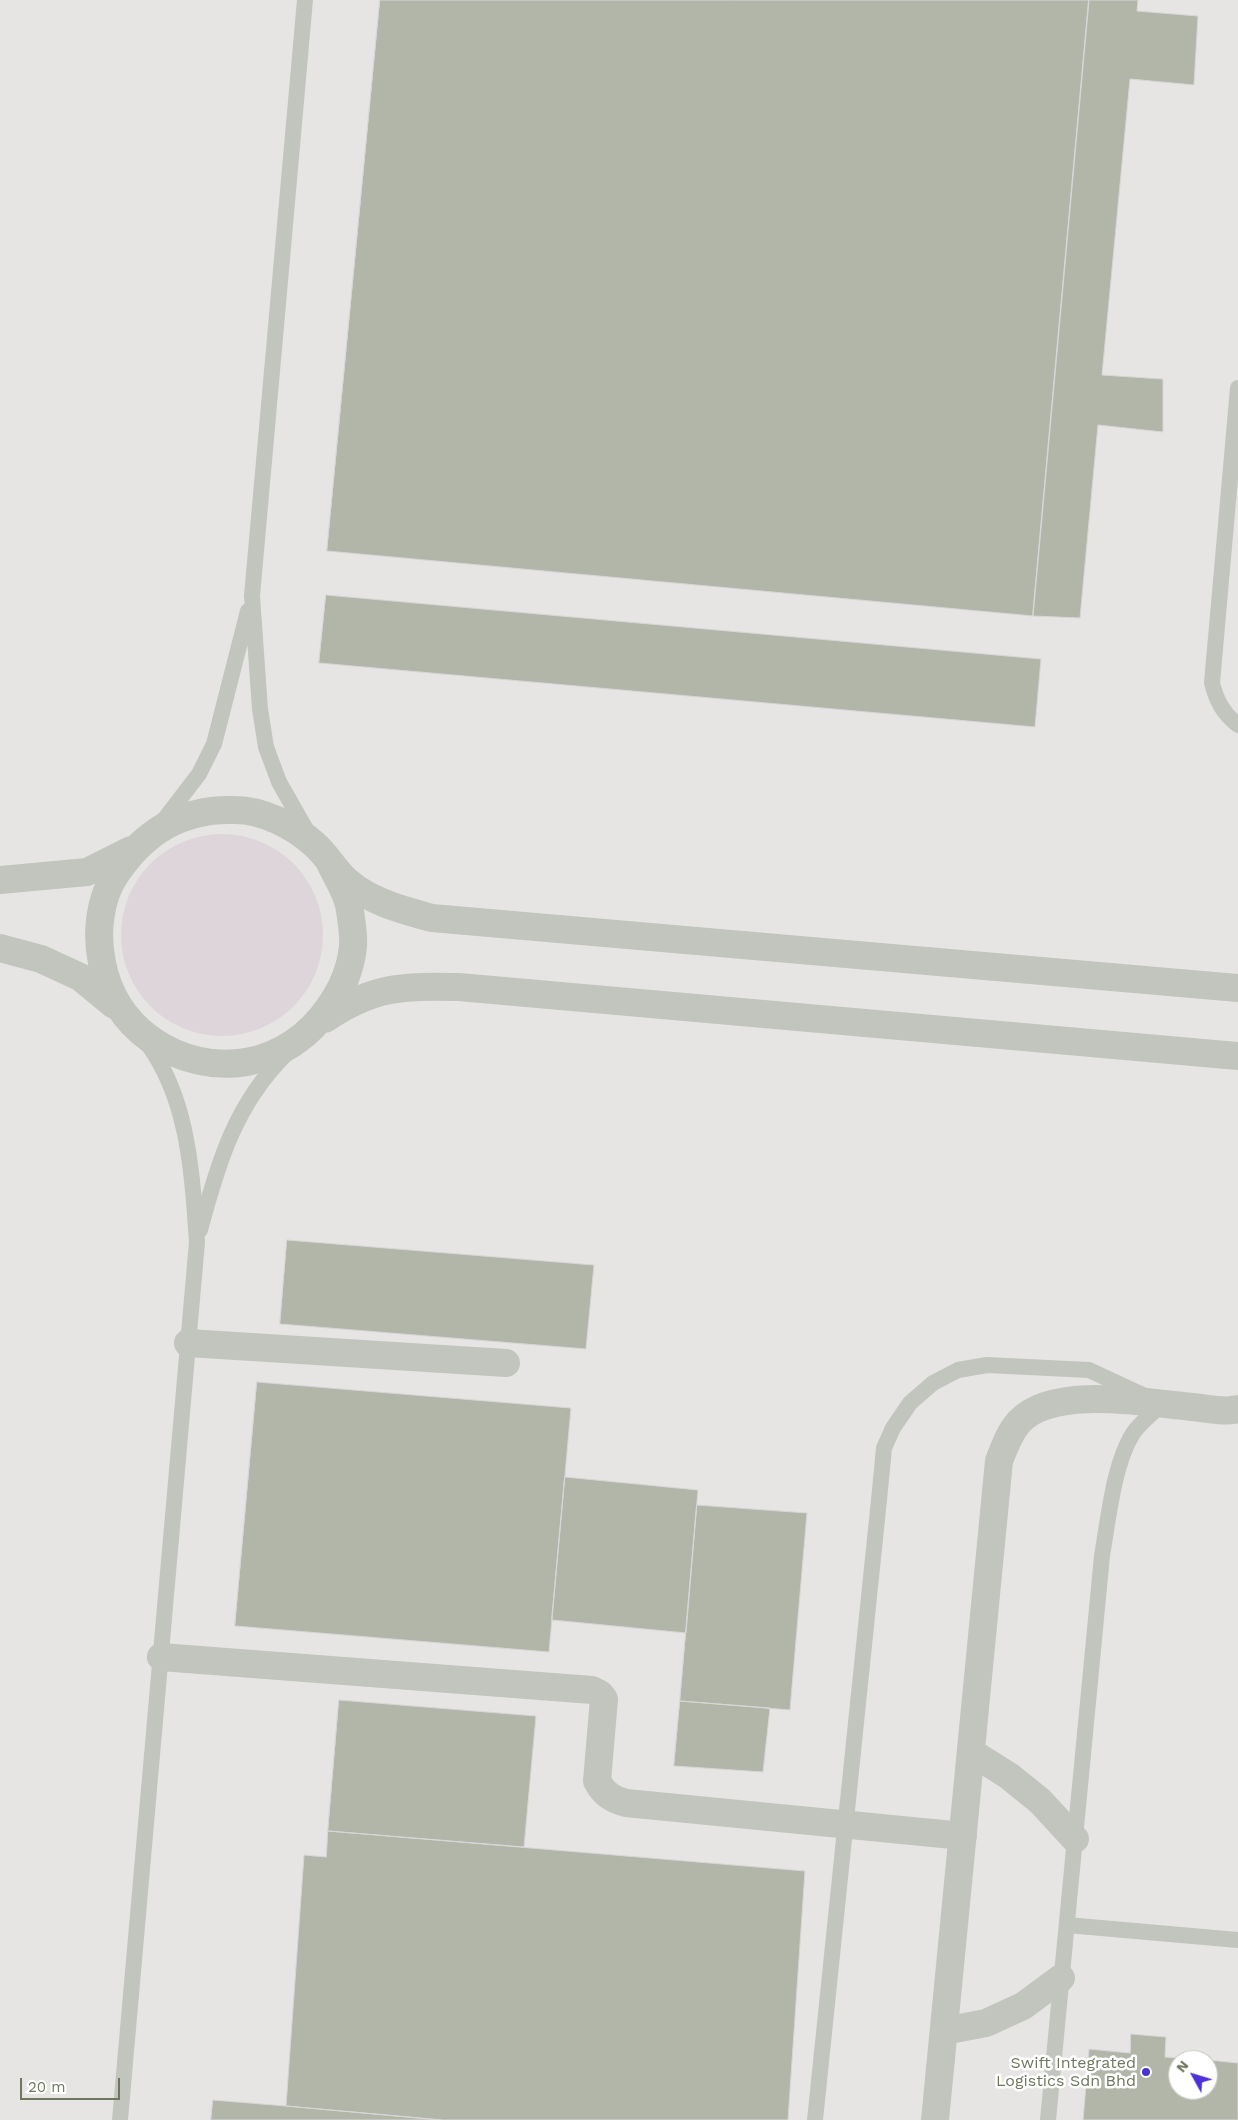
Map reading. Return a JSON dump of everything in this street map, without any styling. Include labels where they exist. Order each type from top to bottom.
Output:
[{"type":"street","points":[[0,880],[86,872],[193,814],[236,810],[278,820],[322,854],[349,883],[373,898],[401,910],[432,918],[1238,988]]},
{"type":"street","points":[[129,1020],[105,979],[98,945],[100,919],[101,910],[114,877],[144,840]]},
{"type":"street","points":[[308,1033],[342,988],[353,946],[349,903],[322,854]]},
{"type":"street","points":[[0,948],[41,959],[80,977],[166,1050],[198,1062],[233,1065],[268,1057],[308,1033],[348,1003],[383,990],[416,986],[459,987],[1238,1056]]},
{"type":"street","points":[[188,1343],[506,1363]]},
{"type":"street","points":[[935,2120],[999,1461],[1007,1441],[1020,1420],[1038,1409],[1065,1400],[1093,1398],[1237,1410]]},
{"type":"street","points":[[160,1657],[592,1690],[600,1694],[604,1699],[597,1781],[603,1792],[614,1799],[626,1803],[963,1836]]},
{"type":"street","points":[[971,1752],[1009,1776],[1040,1801],[1075,1839]]},
{"type":"street","points":[[944,2031],[986,2022],[1023,2006],[1061,1978]]},
{"type":"lane","points":[[305,0],[252,596],[260,709],[266,747],[279,782],[322,854]]},
{"type":"lane","points":[[1238,388],[1212,683],[1217,701],[1226,716],[1238,725]]},
{"type":"lane","points":[[144,840],[177,805],[199,774],[214,744],[252,596]]},
{"type":"lane","points":[[129,1020],[161,1063],[177,1101],[191,1171],[197,1242]]},
{"type":"lane","points":[[120,2120],[197,1242],[216,1168],[242,1109],[267,1073],[308,1033]]},
{"type":"lane","points":[[815,2120],[884,1448],[892,1428],[910,1403],[933,1383],[958,1370],[987,1365],[1089,1370],[1162,1404],[1134,1432],[1125,1450],[1113,1491],[1102,1556],[1048,2120]]},
{"type":"lane","points":[[1066,1925],[1238,1940]]},
{"type":"shaded area","points":[[0,0],[1238,0],[1238,2120],[0,2120]]},
{"type":"shaded area","points":[[222,834],[242,836],[270,846],[286,857],[300,871],[315,896],[321,915],[323,935],[321,955],[311,983],[300,999],[286,1013],[261,1028],[242,1034],[222,1036],[202,1034],[174,1024],[158,1013],[144,999],[129,974],[123,955],[121,935],[123,915],[133,887],[144,871],[158,857],[183,842],[202,836]]},
{"type":"building","points":[[380,0],[1089,0],[1033,616],[327,551]]},
{"type":"building","points":[[1089,0],[1138,0],[1137,11],[1198,16],[1194,85],[1130,79],[1102,375],[1163,379],[1163,432],[1098,425],[1080,618],[1033,616]]},
{"type":"building","points":[[326,595],[1041,659],[1035,727],[319,663]]},
{"type":"building","points":[[287,1240],[594,1265],[586,1349],[280,1324]]},
{"type":"building","points":[[257,1382],[571,1408],[549,1652],[235,1626]]},
{"type":"building","points":[[565,1477],[698,1490],[686,1633],[552,1620]]},
{"type":"building","points":[[697,1505],[807,1513],[790,1710],[680,1701]]},
{"type":"building","points":[[339,1700],[536,1716],[524,1847],[328,1831]]},
{"type":"building","points":[[680,1701],[770,1708],[763,1772],[674,1766]]},
{"type":"building","points":[[328,1831],[805,1871],[788,2120],[441,2120],[286,2106],[304,1855],[326,1857]]},
{"type":"building","points":[[1131,2034],[1166,2037],[1165,2057],[1168,2057],[1168,2100],[1218,2100],[1218,2061],[1238,2063],[1238,2120],[1083,2120],[1089,2049],[1130,2053]]},
{"type":"building","points":[[213,2100],[286,2106],[441,2120],[211,2120]]},
{"type":"place","name":"Swift Integrated Logistics Sdn Bhd","points":[[1146,2072]]}]
